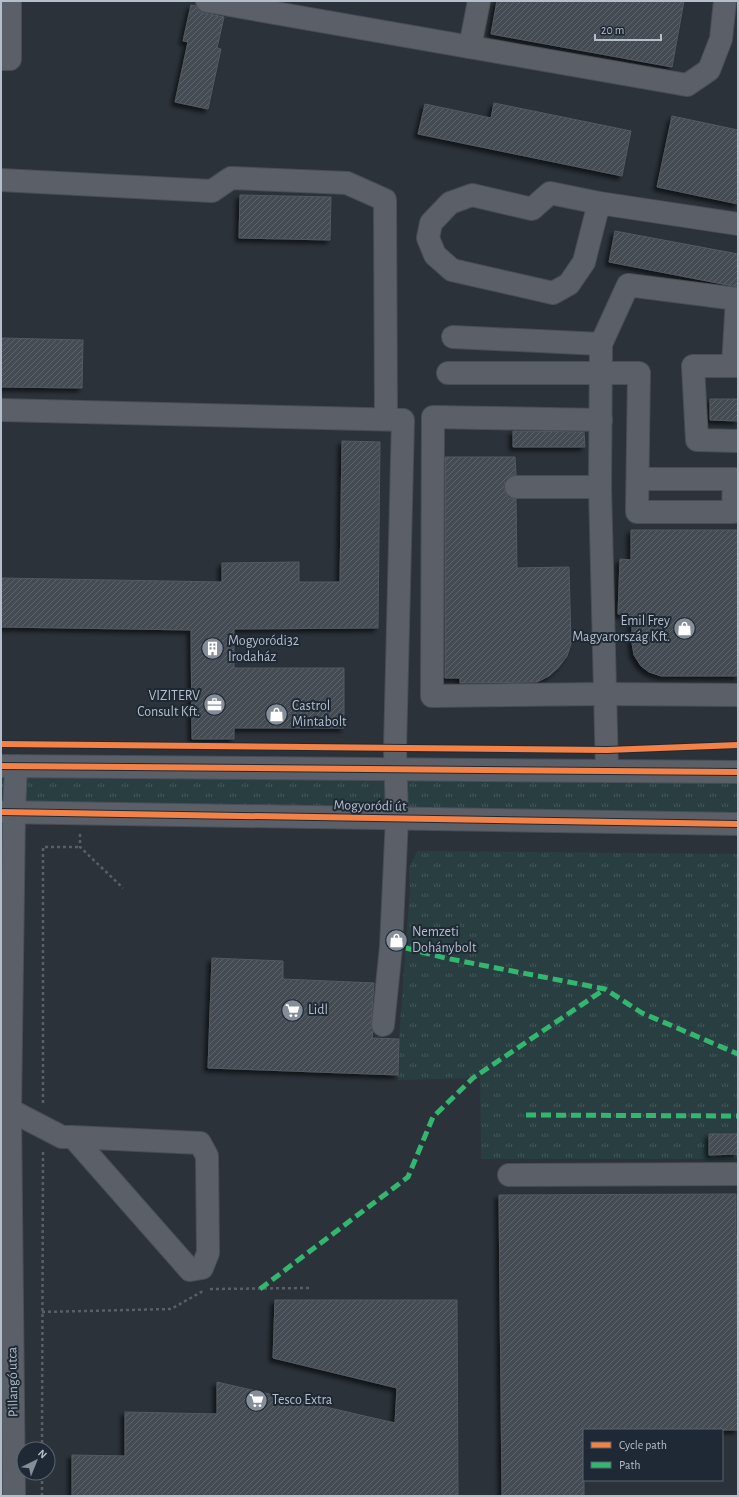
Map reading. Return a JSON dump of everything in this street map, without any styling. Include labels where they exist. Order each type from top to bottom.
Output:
[{"type":"street","points":[[6,59],[10,1]]},
{"type":"street","points":[[207,1],[687,85],[709,70],[721,39],[725,1]]},
{"type":"street","points":[[470,47],[479,1]]},
{"type":"street","points":[[1,180],[212,191],[231,178],[347,183],[385,200],[386,419]]},
{"type":"street","points":[[599,203],[584,262],[569,284],[553,293],[452,270],[435,255],[428,238],[431,223],[450,203],[472,195],[532,209],[550,193],[599,203],[738,224]]},
{"type":"street","points":[[607,771],[600,487],[601,344],[628,285],[737,299],[735,366],[693,366],[696,440],[738,441]]},
{"type":"street","points":[[453,337],[601,344]]},
{"type":"street","points":[[448,373],[639,373],[638,479]]},
{"type":"street","points":[[1,410],[403,420],[394,749],[397,818],[391,947],[383,1025]]},
{"type":"street","points":[[601,420],[433,417],[432,696],[604,694],[738,695]]},
{"type":"street","points":[[516,487],[600,487]]},
{"type":"street","points":[[7,812],[9,766],[738,772]]},
{"type":"street","name":"Mogyoródi út","points":[[7,812],[738,824]]},
{"type":"street","name":"Pillangó utca","points":[[7,812],[10,1110],[7,1375],[14,1496]]},
{"type":"street","points":[[10,1110],[62,1137],[73,1137],[200,1143],[207,1156],[208,1253],[202,1268],[190,1270],[73,1137]]},
{"type":"street","points":[[510,1175],[738,1174]]},
{"type":"path","points":[[42,1312],[171,1309],[206,1290],[309,1288]]},
{"type":"path","points":[[42,1481],[42,1496]]},
{"type":"green space","points":[[1,766],[738,772],[738,824],[1,812]]},
{"type":"green space","points":[[417,851],[738,854],[738,1159],[481,1159],[480,1078],[398,1080],[399,1039],[410,887],[409,869]]},
{"type":"building","points":[[497,1],[684,1],[672,67],[491,34]]},
{"type":"building","points":[[191,5],[196,6],[199,11],[204,13],[224,17],[217,48],[221,49],[208,109],[175,102],[188,42],[183,41]]},
{"type":"building","points":[[494,103],[631,131],[622,176],[418,134],[425,104],[491,118]]},
{"type":"building","points":[[672,116],[738,130],[738,204],[657,187]]},
{"type":"building","points":[[240,195],[331,197],[330,240],[239,238]]},
{"type":"building","points":[[615,231],[738,254],[738,287],[609,262]]},
{"type":"building","points":[[1,338],[83,340],[82,388],[1,387]]},
{"type":"building","points":[[710,399],[738,399],[738,421],[710,420]]},
{"type":"building","points":[[513,431],[584,432],[585,447],[513,447]]},
{"type":"building","points":[[342,441],[380,442],[378,628],[234,629],[234,668],[344,668],[344,728],[234,728],[234,739],[192,739],[191,630],[1,627],[1,578],[222,582],[222,563],[299,562],[299,582],[340,582]]},
{"type":"building","points":[[445,457],[515,457],[516,475],[510,476],[505,480],[504,487],[505,493],[509,498],[516,499],[517,568],[569,567],[571,644],[567,656],[558,668],[549,676],[537,682],[460,683],[460,678],[445,678]]},
{"type":"building","points":[[631,530],[738,530],[738,676],[661,676],[649,672],[641,666],[634,655],[632,643],[632,616],[618,614],[620,559],[631,560]]},
{"type":"building","name":"Lidl","points":[[212,958],[283,961],[283,979],[374,983],[371,1024],[373,1031],[372,1038],[399,1039],[398,1075],[208,1068]]},
{"type":"building","points":[[709,1134],[738,1134],[738,1154],[709,1155]]},
{"type":"building","points":[[736,1194],[736,1236],[738,1236],[738,1430],[583,1429],[584,1496],[502,1496],[499,1195]]},
{"type":"building","name":"Tesco Extra","points":[[275,1300],[457,1300],[458,1496],[72,1496],[72,1455],[125,1456],[125,1412],[217,1414],[217,1382],[395,1423],[397,1388],[273,1358]]},
{"type":"marked path","points":[[391,947],[406,948],[445,958],[605,989],[642,1013],[738,1054]]},
{"type":"marked path","points":[[260,1289],[408,1177],[433,1117],[473,1078],[605,989]]},
{"type":"marked path","points":[[526,1115],[738,1116]]},
{"type":"cycle path","points":[[1,744],[607,750],[738,745]]},
{"type":"cycle path","points":[[1,766],[738,772]]},
{"type":"cycle path","points":[[1,812],[738,824]]},
{"type":"place","name":"Emil Frey Magyarország Kft.","points":[[685,629]]},
{"type":"place","name":"Mogyoródi32 Irodaház","points":[[213,649]]},
{"type":"place","name":"VIZITERV Consult Kft.","points":[[215,704]]},
{"type":"place","name":"Castrol Mintabolt","points":[[276,714]]},
{"type":"place","name":"Nemzeti Dohánybolt","points":[[397,940]]},
{"type":"place","name":"Lidl","points":[[292,1010]]},
{"type":"place","name":"Tesco Extra","points":[[256,1400]]}]
